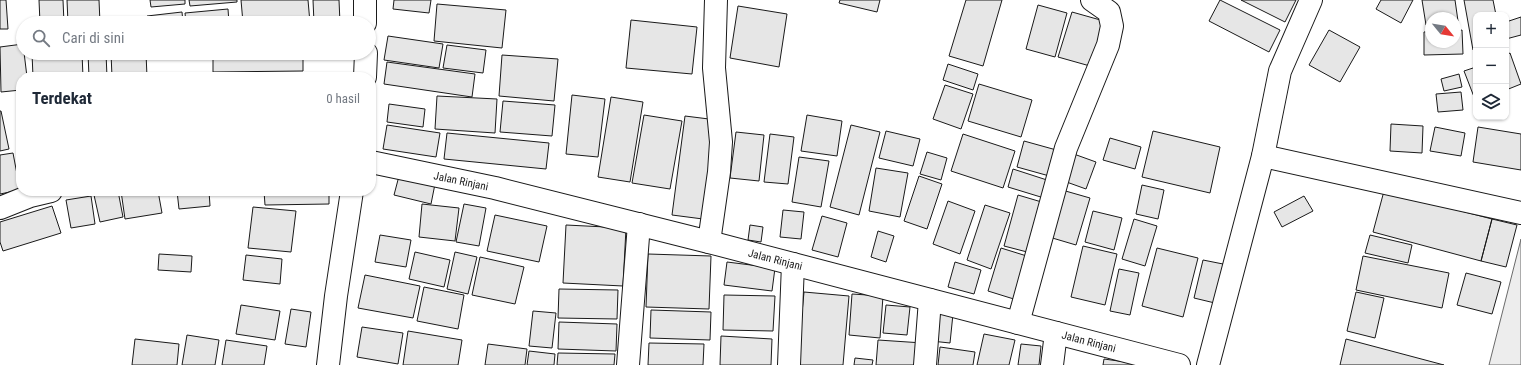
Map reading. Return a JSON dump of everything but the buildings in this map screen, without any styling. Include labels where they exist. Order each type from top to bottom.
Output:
[{"type":"street","points":[[365,0],[366,16]]},
{"type":"street","points":[[709,242],[719,172],[721,142],[714,68],[716,0]]},
{"type":"street","points":[[1018,323],[1066,148],[1108,45],[1112,26],[1109,12],[1092,0]]},
{"type":"street","points":[[1208,365],[1263,156],[1280,71],[1309,0]]},
{"type":"street","points":[[365,72],[366,60]]},
{"type":"street","points":[[1263,156],[1521,213]]},
{"type":"street","name":"Jalan Rinjani","points":[[376,163],[495,188],[639,224],[1179,365]]},
{"type":"street","points":[[0,208],[30,196]]},
{"type":"street","points":[[328,365],[336,296],[351,196]]},
{"type":"street","points":[[628,365],[639,224]]},
{"type":"street","points":[[789,365],[793,264]]},
{"type":"street","points":[[925,365],[930,300]]},
{"type":"street","points":[[1052,365],[1056,333]]},
{"type":"shaded area","points":[[1521,239],[1521,365],[1489,365]]}]
